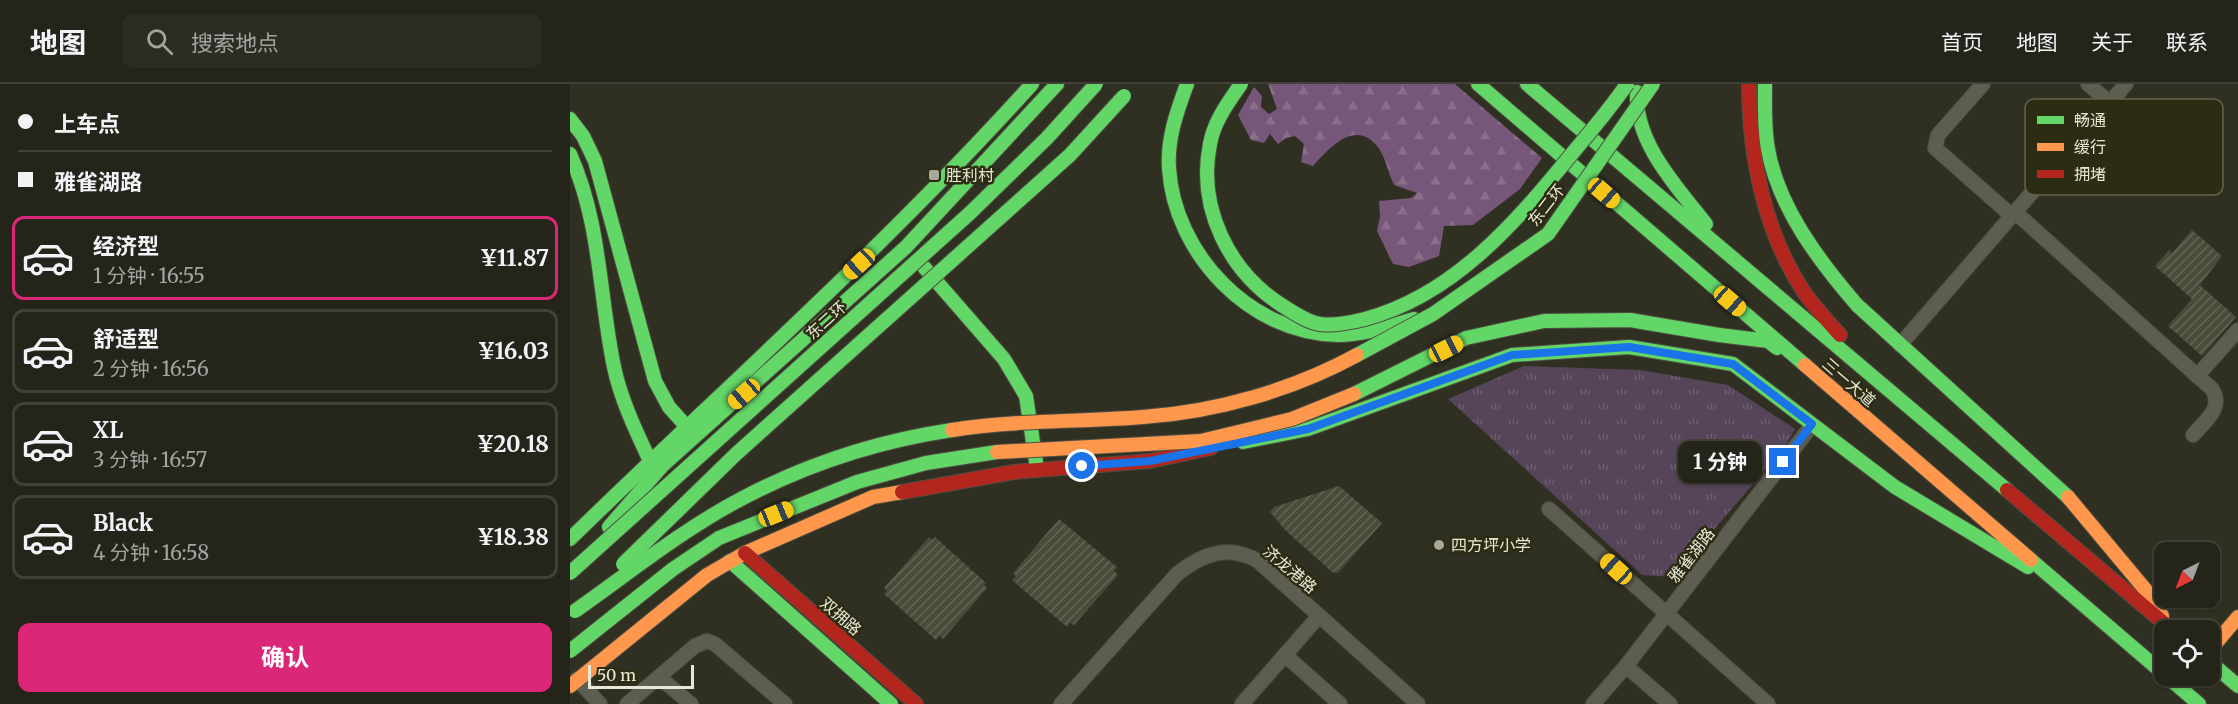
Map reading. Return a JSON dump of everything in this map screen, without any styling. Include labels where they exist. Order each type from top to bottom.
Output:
[{"type":"main road","points":[[570,539],[893,232],[962,162],[1032,84]]},
{"type":"main road","points":[[570,572],[663,465],[906,247],[1057,84]]},
{"type":"main road","name":"东二环","points":[[570,572],[970,213],[1047,138],[1096,84]]},
{"type":"main road","points":[[573,614],[736,454],[1070,155],[1133,84]]},
{"type":"main road","points":[[1187,84],[1174,121],[1169,149],[1177,215],[1186,239],[1227,292],[1251,309],[1282,324],[1325,334],[1357,336],[1433,314]]},
{"type":"main road","points":[[1240,84],[1212,131],[1206,181],[1216,228],[1234,265],[1274,303],[1322,324],[1378,318],[1443,285],[1525,212],[1627,84]]},
{"type":"main road","points":[[1473,84],[1496,100]]},
{"type":"main road","name":"三一大道","points":[[1478,84],[2196,703]]},
{"type":"main road","name":"三一大道","points":[[1527,84],[1732,260],[2161,620]]},
{"type":"main road","points":[[1639,84],[1634,103],[1654,155],[1732,260]]},
{"type":"main road","name":"东二环","points":[[1433,314],[1548,234],[1653,84]]},
{"type":"main road","points":[[1749,84],[1748,103],[1757,179],[1783,250],[1800,285],[1831,325],[1894,394]]},
{"type":"main road","points":[[1765,84],[1765,123],[1772,165],[1790,206],[1827,272],[1900,345],[2078,506],[2154,600],[2165,620]]},
{"type":"main road","points":[[570,119],[583,136],[595,161],[655,381],[669,407],[687,427]]},
{"type":"main road","points":[[570,154],[589,195],[614,368],[630,416],[650,461]]},
{"type":"main road","points":[[893,232],[1004,359],[1026,396],[1037,470]]},
{"type":"main road","points":[[573,614],[696,526],[741,499],[822,462],[905,437],[956,429],[1145,417],[1246,399],[1282,389],[1345,362],[1433,314]]},
{"type":"main road","points":[[570,651],[673,569],[719,538],[856,482],[926,463],[1006,450],[1201,441],[1292,419],[1365,390],[1466,338],[1544,321],[1630,320],[1719,335],[1768,340],[1891,440]]},
{"type":"main road","points":[[574,683],[684,591],[730,561],[873,497],[1037,470],[1150,461],[1308,429],[1512,355],[1629,347],[1733,364],[1895,487],[2056,584]]},
{"type":"main road","name":"双拥路","points":[[744,553],[916,704]]},
{"type":"main road","name":"双拥路","points":[[730,561],[891,704]]},
{"type":"main road","points":[[2220,644],[2238,617]]},
{"type":"main road","points":[[2220,650],[2238,633]]},
{"type":"main road","points":[[2220,669],[2238,686]]},
{"type":"street","points":[[2088,84],[2105,99]]},
{"type":"street","points":[[2114,99],[2127,84]]},
{"type":"street","points":[[1980,85],[1938,135],[1935,148],[2212,389],[2217,403],[2213,412],[2193,435]]},
{"type":"street","points":[[1900,345],[2030,195]]},
{"type":"street","points":[[2197,376],[2238,330]]},
{"type":"street","name":"雅雀湖路","points":[[1593,704],[1626,666],[1812,424]]},
{"type":"street","points":[[1549,509],[1768,704]]},
{"type":"street","name":"济龙港路","points":[[1061,704],[1177,574],[1193,561],[1211,553],[1238,552],[1248,555],[1418,704]]},
{"type":"street","points":[[1242,704],[1319,616]]},
{"type":"street","points":[[627,704],[702,642],[711,642],[784,704]]},
{"type":"street","points":[[1285,655],[1340,704]]},
{"type":"street","points":[[1626,666],[1670,704]]},
{"type":"street","points":[[659,677],[691,704]]},
{"type":"street","points":[[574,683],[600,704]]},
{"type":"green space","points":[[1268,84],[1455,84],[1542,158],[1520,189],[1473,225],[1444,226],[1439,256],[1409,267],[1393,264],[1377,231],[1380,217],[1379,201],[1411,198],[1417,193],[1394,185],[1380,150],[1369,138],[1360,135],[1343,139],[1313,166],[1301,162],[1304,144],[1295,136],[1286,138],[1278,144],[1270,134],[1264,143],[1251,140],[1238,115],[1254,87],[1262,96],[1261,107],[1269,114],[1277,109]]},
{"type":"green space","points":[[1524,366],[1640,370],[1728,385],[1795,429],[1785,447],[1673,577],[1642,575],[1448,399]]},
{"type":"building","points":[[2192,230],[2222,256],[2200,285],[2236,317],[2202,356],[2168,326],[2192,299],[2155,266],[2169,250],[2172,253]]},
{"type":"building","points":[[1339,486],[1382,523],[1338,573],[1332,572],[1285,530],[1270,512],[1274,507]]},
{"type":"building","points":[[1059,519],[1117,567],[1114,571],[1118,575],[1074,625],[1070,623],[1067,627],[1012,580],[1016,576],[1013,573]]},
{"type":"building","points":[[929,537],[932,540],[935,537],[986,583],[984,585],[987,588],[943,639],[940,636],[936,640],[884,594],[887,591],[884,588]]},
{"type":"traffic: fast","points":[[570,539],[863,259],[977,144],[1032,84]]},
{"type":"traffic: fast","points":[[609,527],[663,465],[906,247],[1057,84]]},
{"type":"traffic: fast","points":[[570,573],[970,213],[1047,138],[1096,84]]},
{"type":"traffic: fast","points":[[1187,84],[1171,136],[1169,168],[1174,200],[1185,230],[1201,258],[1222,283],[1247,304],[1275,320],[1306,331],[1348,335],[1414,319]]},
{"type":"traffic: fast","points":[[1241,84],[1218,120],[1210,144],[1207,168],[1208,192],[1213,214],[1221,236],[1247,275],[1283,306],[1305,319],[1320,324],[1365,319],[1397,308],[1427,293],[1455,274],[1480,254],[1528,206],[1627,84]]},
{"type":"traffic: fast","points":[[1478,84],[1805,365]]},
{"type":"traffic: fast","points":[[1527,84],[2007,490]]},
{"type":"traffic: fast","points":[[1357,355],[1433,314],[1548,234],[1653,84]]},
{"type":"traffic: fast","points":[[1765,84],[1766,133],[1773,171],[1802,232],[1828,270],[1857,305],[2068,497]]},
{"type":"traffic: fast","points":[[1637,92],[1642,129],[1650,146],[1671,179],[1706,224]]},
{"type":"traffic: fast","points":[[623,564],[736,454],[1070,155],[1124,96]]},
{"type":"traffic: fast","points":[[570,119],[583,136],[595,161],[655,381],[669,407],[687,427]]},
{"type":"traffic: fast","points":[[570,154],[588,206],[594,233],[609,340],[617,379],[629,415],[650,461]]},
{"type":"traffic: fast","points":[[924,267],[1004,359],[1026,396],[1036,462]]},
{"type":"traffic: fast","points":[[1354,394],[1466,338],[1544,321],[1630,320],[1719,335]]},
{"type":"traffic: fast","points":[[1719,335],[1768,341],[1777,348]]},
{"type":"traffic: fast","points":[[1243,442],[1308,429],[1512,355],[1629,347],[1733,364],[1895,487],[2028,567]]},
{"type":"traffic: fast","points":[[575,611],[698,524],[766,486],[870,447],[952,430]]},
{"type":"traffic: fast","points":[[570,651],[673,569],[719,538],[857,482],[926,463],[997,452]]},
{"type":"traffic: fast","points":[[2031,560],[2199,704]]},
{"type":"traffic: fast","points":[[730,561],[891,704]]},
{"type":"traffic: fast","points":[[2220,671],[2238,686]]},
{"type":"traffic: slow","points":[[952,430],[1023,423],[1143,417],[1198,410],[1280,389],[1357,355]]},
{"type":"traffic: slow","points":[[1805,365],[2031,560]]},
{"type":"traffic: slow","points":[[997,452],[1201,441],[1292,419],[1354,394]]},
{"type":"traffic: slow","points":[[570,686],[707,575],[745,553],[873,497],[902,492]]},
{"type":"traffic: slow","points":[[2068,497],[2154,600],[2162,616]]},
{"type":"traffic: slow","points":[[2220,638],[2238,617]]},
{"type":"traffic: jam","points":[[1749,84],[1752,138],[1769,219],[1790,269],[1804,292],[1840,335]]},
{"type":"traffic: jam","points":[[902,492],[1014,472],[1150,461],[1211,448]]},
{"type":"traffic: jam","points":[[2007,490],[2160,620]]},
{"type":"traffic: jam","points":[[745,553],[916,704]]},
{"type":"place","name":"胜利村","points":[[934,175]]},
{"type":"place","name":"四方坪小学","points":[[1439,545]]},
{"type":"route","points":[[1082,466],[1150,461],[1308,429],[1512,355],[1629,347],[1733,364],[1812,424],[1783,462]]}]
